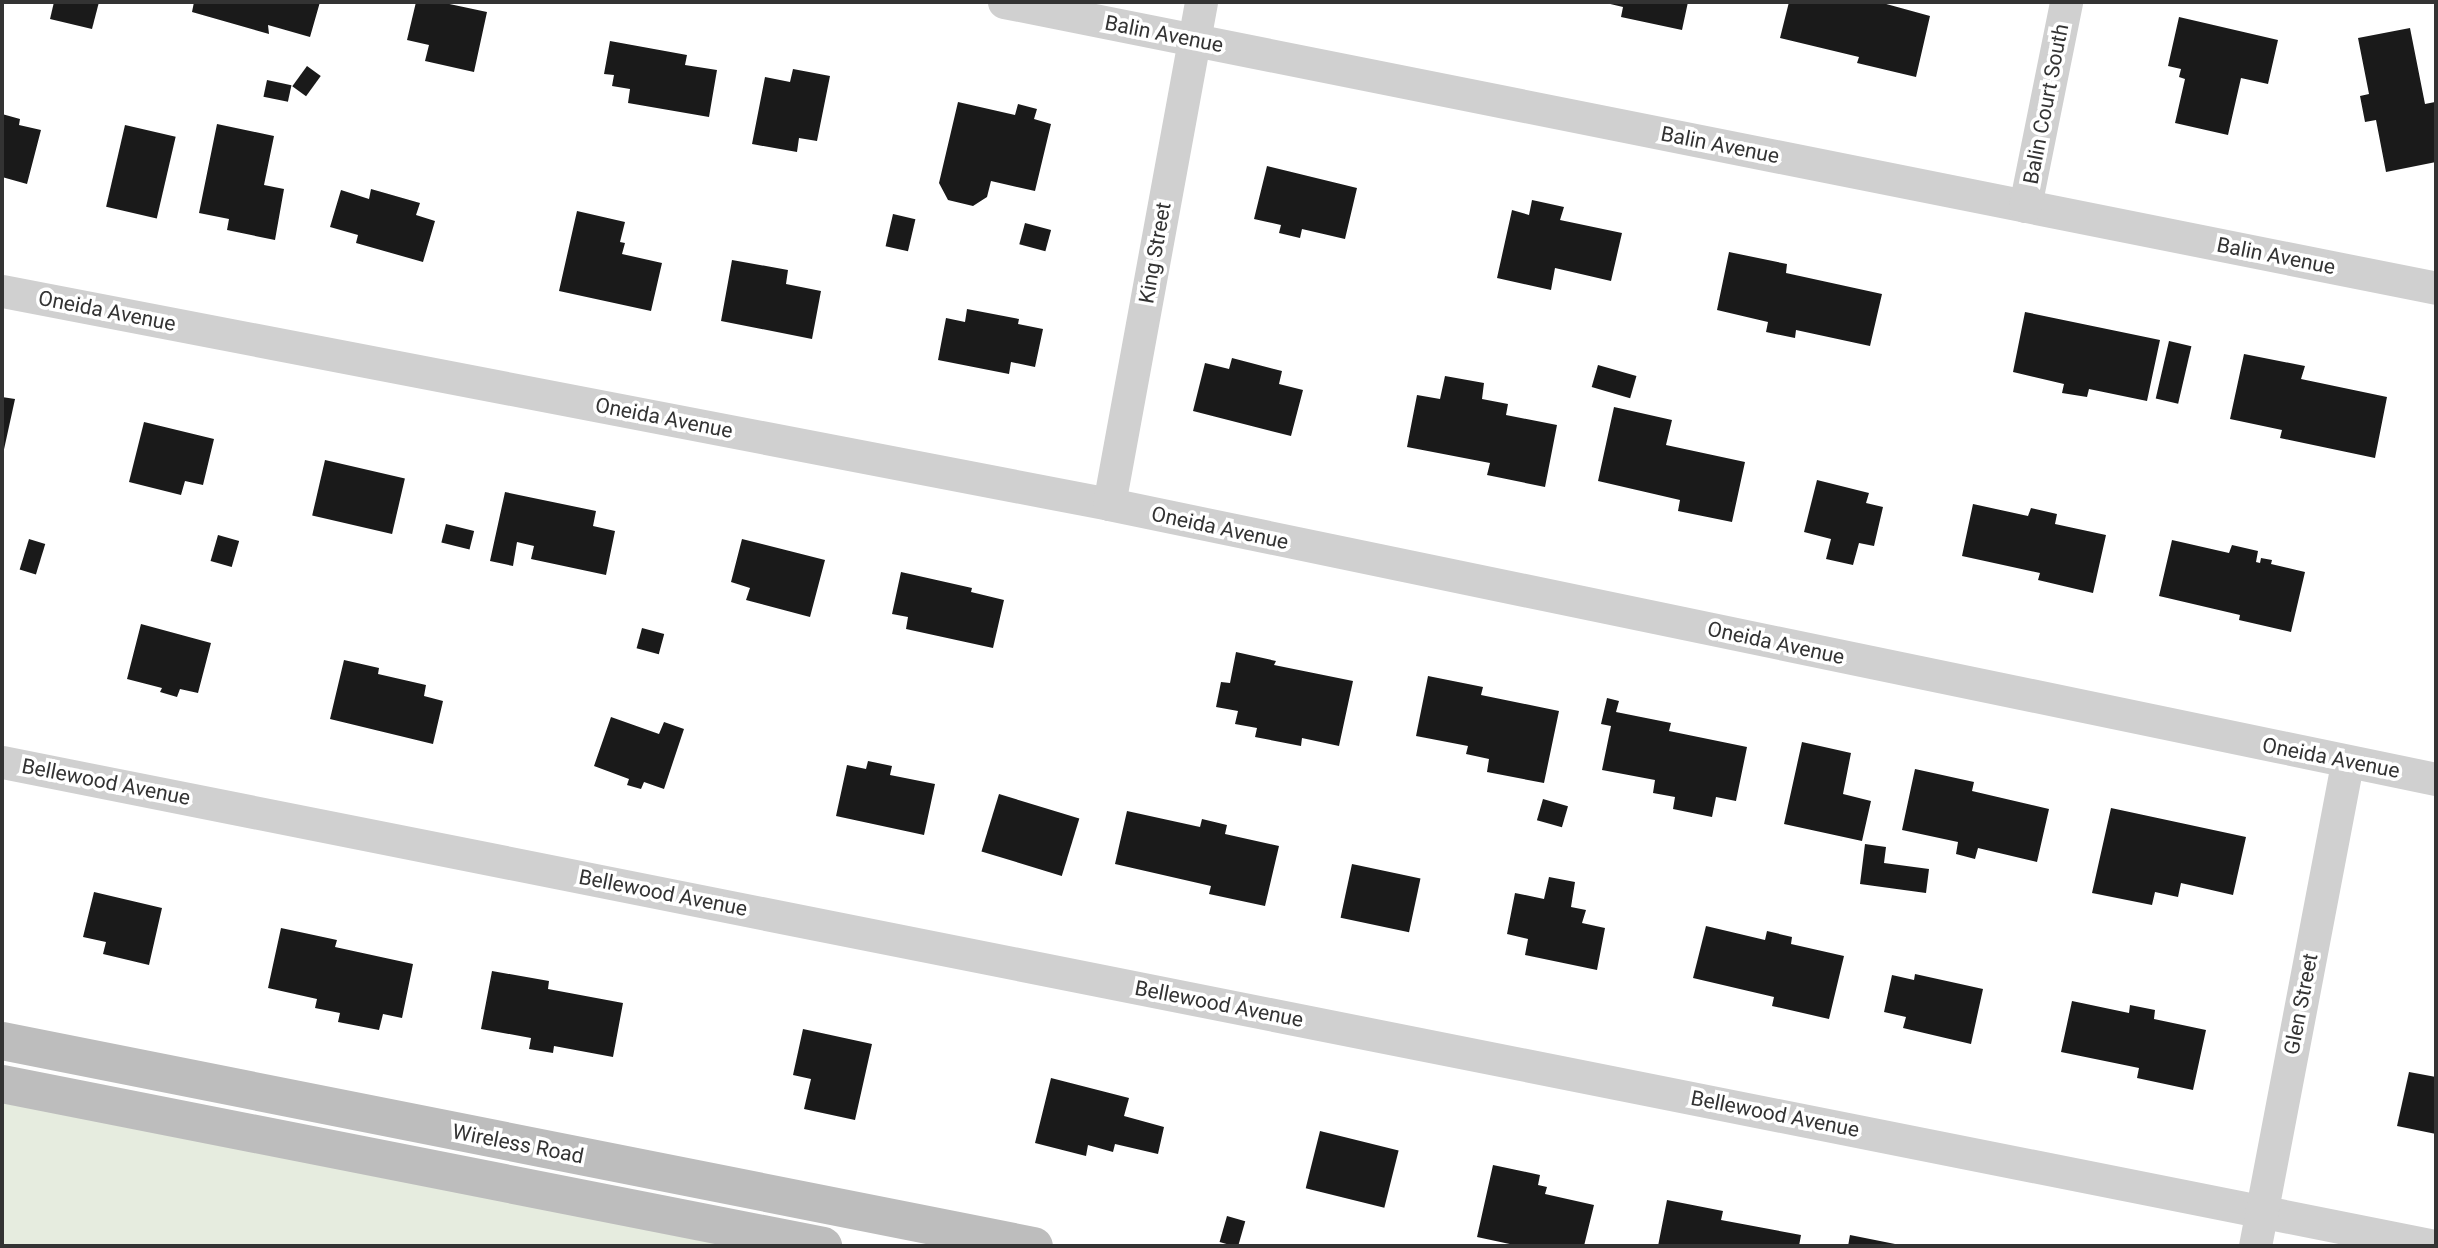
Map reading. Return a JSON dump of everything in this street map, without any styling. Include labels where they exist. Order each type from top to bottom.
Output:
[{"type":"main road","name":"Wireless Road","points":[[2,1041],[1034,1246]]},
{"type":"main road","name":"Wireless Road","points":[[2,1084],[823,1246]]},
{"type":"street","name":"Balin Avenue","points":[[1004,2],[2436,288]]},
{"type":"street","name":"King Street","points":[[1109,504],[1201,2]]},
{"type":"street","name":"Balin Court South","points":[[2025,206],[2066,2]]},
{"type":"street","name":"Oneida Avenue","points":[[2,290],[1109,504],[2436,779]]},
{"type":"street","name":"Bellewood Avenue","points":[[2,762],[2435,1246]]},
{"type":"street","name":"Glen Street","points":[[2255,1246],[2347,762]]},
{"type":"shaded area","points":[[2,1099],[777,1246],[2,1246]]},
{"type":"building","points":[[54,2],[99,2],[92,29],[50,19]]},
{"type":"building","points":[[194,2],[320,2],[310,37],[268,25],[269,34],[192,12]]},
{"type":"building","points":[[416,2],[440,2],[487,12],[474,72],[425,61],[429,45],[407,40]]},
{"type":"building","points":[[1688,2],[1682,30],[1621,17],[1623,7],[1606,3]]},
{"type":"building","points":[[1789,2],[1879,2],[1930,16],[1916,77],[1857,63],[1859,57],[1780,38]]},
{"type":"building","points":[[2179,17],[2278,40],[2268,84],[2241,78],[2228,135],[2175,123],[2185,79],[2179,77],[2181,69],[2168,66]]},
{"type":"building","points":[[2410,28],[2425,104],[2435,102],[2436,106],[2436,162],[2386,172],[2376,120],[2365,122],[2360,96],[2369,94],[2358,38]]},
{"type":"building","points":[[610,41],[687,55],[685,65],[717,70],[709,117],[628,103],[630,89],[612,86],[614,75],[604,74]]},
{"type":"building","points":[[307,66],[321,76],[306,96],[292,86]]},
{"type":"building","points":[[793,69],[830,76],[817,141],[799,138],[797,152],[752,144],[765,77],[790,82]]},
{"type":"building","points":[[267,80],[291,85],[288,102],[263,97]]},
{"type":"building","points":[[958,102],[1015,115],[1018,104],[1037,109],[1034,119],[1051,124],[1035,191],[991,181],[987,197],[973,206],[948,200],[939,183]]},
{"type":"building","points":[[2,114],[20,119],[19,125],[41,130],[27,184],[2,177]]},
{"type":"building","points":[[217,124],[274,136],[264,185],[284,189],[275,240],[227,230],[229,219],[199,213]]},
{"type":"building","points":[[125,125],[176,137],[157,219],[106,207]]},
{"type":"building","points":[[1267,166],[1357,188],[1345,239],[1302,229],[1300,238],[1279,233],[1281,225],[1254,219]]},
{"type":"building","points":[[371,189],[420,203],[416,215],[435,221],[423,262],[356,243],[358,235],[330,227],[341,190],[369,199]]},
{"type":"building","points":[[1532,200],[1564,207],[1560,220],[1622,233],[1611,281],[1555,268],[1551,290],[1497,278],[1512,210],[1529,215]]},
{"type":"building","points":[[577,211],[625,222],[620,242],[625,243],[622,254],[662,263],[651,311],[559,291]]},
{"type":"building","points":[[893,214],[915,219],[908,251],[886,246]]},
{"type":"building","points":[[1025,223],[1051,230],[1045,251],[1019,244]]},
{"type":"building","points":[[1729,252],[1787,264],[1786,273],[1882,294],[1870,346],[1796,330],[1795,338],[1766,332],[1768,322],[1717,310]]},
{"type":"building","points":[[732,260],[788,270],[786,284],[821,291],[812,339],[721,321]]},
{"type":"building","points":[[967,309],[1019,319],[1018,324],[1043,329],[1035,367],[1011,362],[1009,374],[938,360],[946,318],[965,322]]},
{"type":"building","points":[[2025,312],[2160,340],[2147,401],[2089,389],[2087,397],[2062,393],[2064,384],[2013,372]]},
{"type":"building","points":[[2169,341],[2191,346],[2178,404],[2156,398]]},
{"type":"building","points":[[2244,354],[2305,366],[2301,379],[2387,397],[2375,458],[2280,438],[2282,430],[2230,419]]},
{"type":"building","points":[[1232,358],[1282,371],[1279,384],[1303,390],[1291,436],[1193,411],[1205,363],[1229,369]]},
{"type":"building","points":[[1598,365],[1636,376],[1630,398],[1592,387]]},
{"type":"building","points":[[1445,376],[1484,383],[1482,399],[1508,404],[1506,415],[1557,425],[1545,487],[1487,475],[1490,463],[1407,447],[1417,395],[1440,399]]},
{"type":"building","points":[[2,397],[15,399],[3,454],[2,453]]},
{"type":"building","points":[[1614,407],[1672,420],[1666,445],[1745,462],[1732,522],[1678,511],[1680,500],[1598,481]]},
{"type":"building","points":[[144,422],[214,439],[203,485],[185,481],[181,495],[129,482]]},
{"type":"building","points":[[325,460],[405,478],[392,534],[312,516]]},
{"type":"building","points":[[1817,480],[1869,493],[1866,503],[1883,507],[1874,546],[1859,543],[1853,565],[1826,559],[1831,539],[1804,532]]},
{"type":"building","points":[[505,492],[596,511],[593,526],[615,531],[606,575],[531,559],[534,546],[517,542],[513,566],[490,561]]},
{"type":"building","points":[[1973,504],[2028,516],[2031,508],[2057,514],[2055,524],[2106,535],[2093,593],[2038,580],[2040,573],[1962,556]]},
{"type":"building","points":[[446,524],[474,531],[470,549],[441,542]]},
{"type":"building","points":[[218,535],[239,541],[232,567],[211,561]]},
{"type":"building","points":[[29,539],[45,544],[36,575],[20,570]]},
{"type":"building","points":[[742,539],[825,560],[810,617],[746,600],[750,588],[731,582]]},
{"type":"building","points":[[2172,540],[2229,553],[2232,545],[2258,551],[2256,562],[2260,563],[2261,558],[2272,560],[2271,564],[2305,572],[2291,632],[2239,620],[2240,615],[2159,596]]},
{"type":"building","points":[[901,572],[972,588],[971,592],[1004,600],[993,648],[906,629],[908,617],[892,614]]},
{"type":"building","points":[[141,624],[211,643],[198,693],[180,689],[177,697],[160,692],[162,688],[127,679]]},
{"type":"building","points":[[642,628],[664,634],[659,654],[637,648]]},
{"type":"building","points":[[1236,652],[1276,661],[1274,665],[1353,681],[1339,746],[1302,738],[1301,746],[1255,737],[1257,728],[1235,724],[1238,711],[1216,707],[1221,682],[1230,683]]},
{"type":"building","points":[[344,660],[379,668],[378,674],[426,685],[424,696],[443,701],[433,744],[330,719]]},
{"type":"building","points":[[1428,676],[1483,687],[1481,695],[1559,711],[1544,783],[1487,772],[1489,759],[1466,754],[1468,746],[1416,736]]},
{"type":"building","points":[[1607,698],[1619,701],[1616,712],[1671,723],[1669,731],[1747,747],[1736,801],[1716,797],[1712,817],[1673,809],[1675,797],[1653,793],[1655,780],[1602,770],[1611,726],[1601,724]]},
{"type":"building","points":[[611,717],[659,734],[664,722],[684,729],[664,789],[644,782],[641,789],[627,785],[629,779],[594,766]]},
{"type":"building","points":[[1802,742],[1851,753],[1843,794],[1871,801],[1862,841],[1784,824]]},
{"type":"building","points":[[868,761],[892,766],[890,775],[935,784],[924,835],[836,816],[847,765],[866,769]]},
{"type":"building","points":[[1915,769],[1974,782],[1972,791],[2049,809],[2037,862],[1978,848],[1975,859],[1956,854],[1958,842],[1902,830]]},
{"type":"building","points":[[999,794],[1079,819],[1062,876],[981,851]]},
{"type":"building","points":[[1543,799],[1568,806],[1562,827],[1537,820]]},
{"type":"building","points":[[2111,808],[2246,837],[2233,895],[2181,883],[2178,897],[2155,892],[2152,905],[2092,893]]},
{"type":"building","points":[[1127,811],[1200,827],[1202,819],[1227,825],[1225,834],[1279,846],[1265,906],[1209,894],[1211,886],[1115,864]]},
{"type":"building","points":[[1865,844],[1886,847],[1884,863],[1929,869],[1926,893],[1860,884]]},
{"type":"building","points":[[1352,864],[1420,879],[1409,932],[1341,918]]},
{"type":"building","points":[[1549,877],[1575,882],[1571,907],[1586,910],[1582,923],[1605,928],[1597,970],[1525,955],[1528,939],[1507,934],[1515,893],[1544,899]]},
{"type":"building","points":[[94,892],[162,908],[149,965],[103,954],[106,942],[83,937]]},
{"type":"building","points":[[1706,926],[1765,940],[1767,931],[1792,937],[1791,944],[1844,956],[1829,1019],[1772,1006],[1774,997],[1693,978]]},
{"type":"building","points":[[281,928],[337,940],[335,947],[413,964],[402,1018],[383,1014],[379,1030],[338,1022],[340,1013],[315,1008],[317,999],[268,988]]},
{"type":"building","points":[[492,971],[549,981],[548,989],[623,1003],[613,1057],[554,1046],[553,1053],[529,1049],[531,1038],[481,1029]]},
{"type":"building","points":[[1915,974],[1983,989],[1971,1044],[1903,1028],[1906,1017],[1884,1012],[1892,975],[1914,980]]},
{"type":"building","points":[[2072,1001],[2129,1013],[2130,1005],[2155,1010],[2154,1019],[2206,1030],[2193,1090],[2137,1078],[2139,1068],[2061,1052]]},
{"type":"building","points":[[803,1029],[872,1044],[855,1120],[804,1109],[811,1079],[793,1075]]},
{"type":"building","points":[[2409,1072],[2436,1077],[2436,1134],[2397,1126]]},
{"type":"building","points":[[1051,1078],[1129,1098],[1124,1116],[1164,1127],[1158,1154],[1115,1144],[1113,1152],[1088,1145],[1086,1156],[1035,1143]]},
{"type":"building","points":[[1320,1131],[1399,1151],[1384,1208],[1306,1188]]},
{"type":"building","points":[[1493,1165],[1540,1175],[1538,1185],[1547,1187],[1545,1194],[1594,1205],[1584,1246],[1519,1246],[1477,1237]]},
{"type":"building","points":[[1667,1200],[1723,1211],[1721,1220],[1801,1235],[1799,1246],[1658,1246]]},
{"type":"building","points":[[1227,1216],[1245,1221],[1238,1246],[1220,1242]]},
{"type":"building","points":[[1850,1235],[1900,1245],[1900,1246],[1848,1246]]}]
